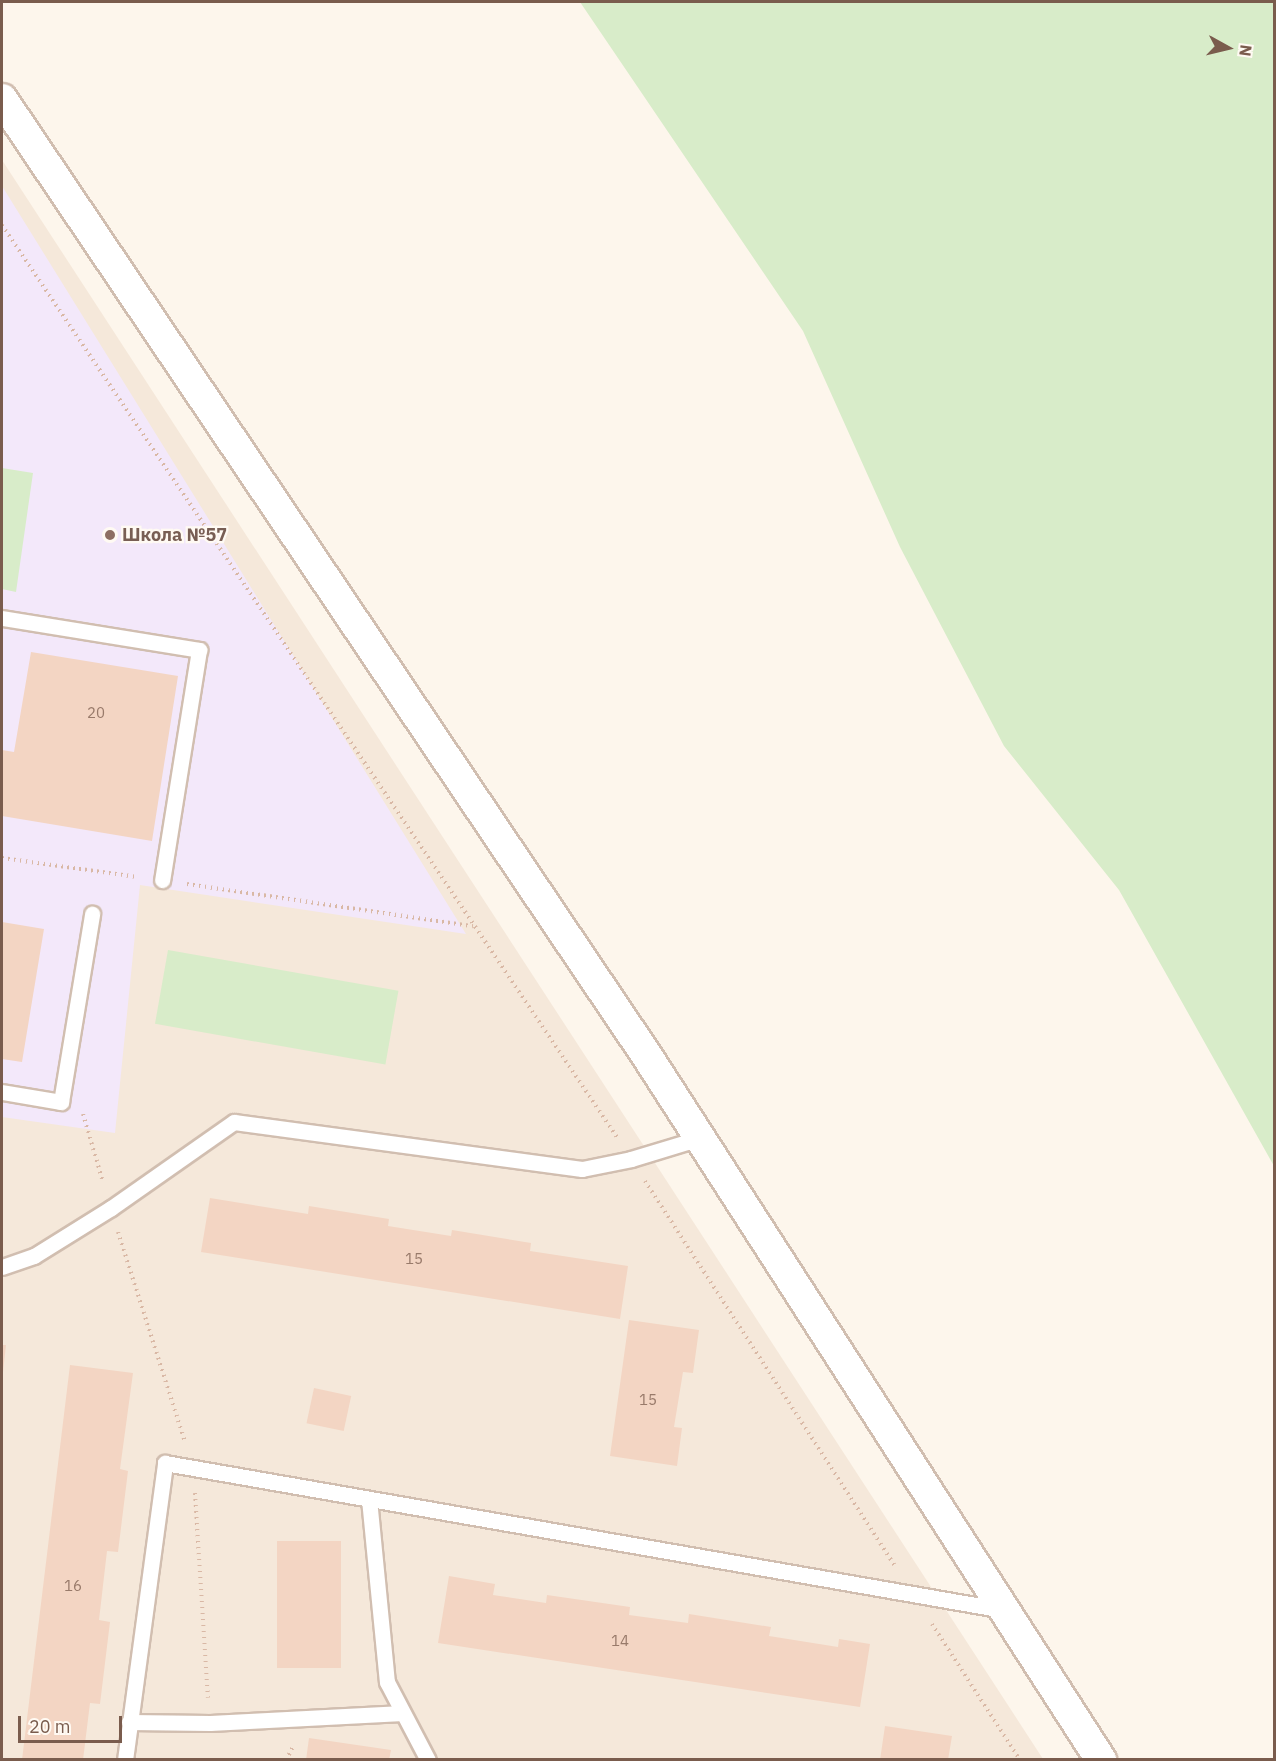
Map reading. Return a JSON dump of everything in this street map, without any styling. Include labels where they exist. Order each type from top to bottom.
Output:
[{"type":"street","points":[[2,99],[700,1137],[1101,1760]]},
{"type":"lane","points":[[2,618],[199,650],[162,880]]},
{"type":"lane","points":[[2,1092],[61,1102],[92,914]]},
{"type":"lane","points":[[2,1267],[34,1256],[111,1208],[234,1122],[582,1169],[632,1159],[700,1137]]},
{"type":"lane","points":[[125,1760],[165,1463],[1005,1610]]},
{"type":"lane","points":[[369,1498],[387,1682],[428,1760]]},
{"type":"lane","points":[[129,1722],[210,1723],[404,1713]]},
{"type":"path","points":[[2,225],[632,1159],[897,1569]]},
{"type":"path","points":[[2,858],[474,926]]},
{"type":"path","points":[[67,1062],[194,1468],[210,1723]]},
{"type":"path","points":[[929,1619],[1020,1760]]},
{"type":"shaded area","points":[[2,160],[1043,1759],[2,1759]]},
{"type":"shaded area","name":"Школа №57","points":[[2,186],[466,934],[140,885],[115,1133],[2,1117]]},
{"type":"green space","points":[[580,2],[1274,2],[1274,1166],[1119,890],[1004,746],[900,547],[803,331]]},
{"type":"green space","points":[[2,468],[33,473],[16,592],[2,589]]},
{"type":"green space","points":[[168,950],[398,991],[385,1064],[155,1024]]},
{"type":"building","points":[[31,652],[178,676],[152,841],[2,816],[2,750],[14,752]]},
{"type":"building","points":[[2,922],[44,929],[22,1062],[2,1059]]},
{"type":"building","points":[[210,1198],[308,1214],[309,1206],[389,1219],[388,1226],[451,1236],[452,1230],[531,1243],[530,1251],[628,1266],[620,1319],[201,1252]]},
{"type":"building","points":[[629,1320],[699,1330],[693,1373],[683,1372],[674,1427],[682,1428],[677,1466],[610,1456]]},
{"type":"building","points":[[2,1345],[6,1345],[3,1372],[2,1372]]},
{"type":"building","points":[[70,1365],[133,1373],[120,1469],[128,1471],[118,1552],[107,1551],[99,1620],[110,1622],[100,1704],[90,1703],[83,1760],[22,1760]]},
{"type":"building","points":[[314,1388],[351,1396],[344,1431],[307,1423]]},
{"type":"building","points":[[277,1541],[341,1541],[341,1668],[277,1668]]},
{"type":"building","points":[[449,1576],[495,1584],[493,1595],[546,1603],[547,1595],[630,1607],[629,1615],[688,1623],[689,1614],[771,1627],[769,1636],[838,1647],[839,1639],[870,1644],[860,1707],[438,1643]]},
{"type":"building","points":[[885,1726],[952,1736],[948,1760],[880,1760]]},
{"type":"building","points":[[309,1738],[391,1750],[389,1760],[306,1760]]},
{"type":"place","name":"Школа №57","points":[[110,535]]}]
